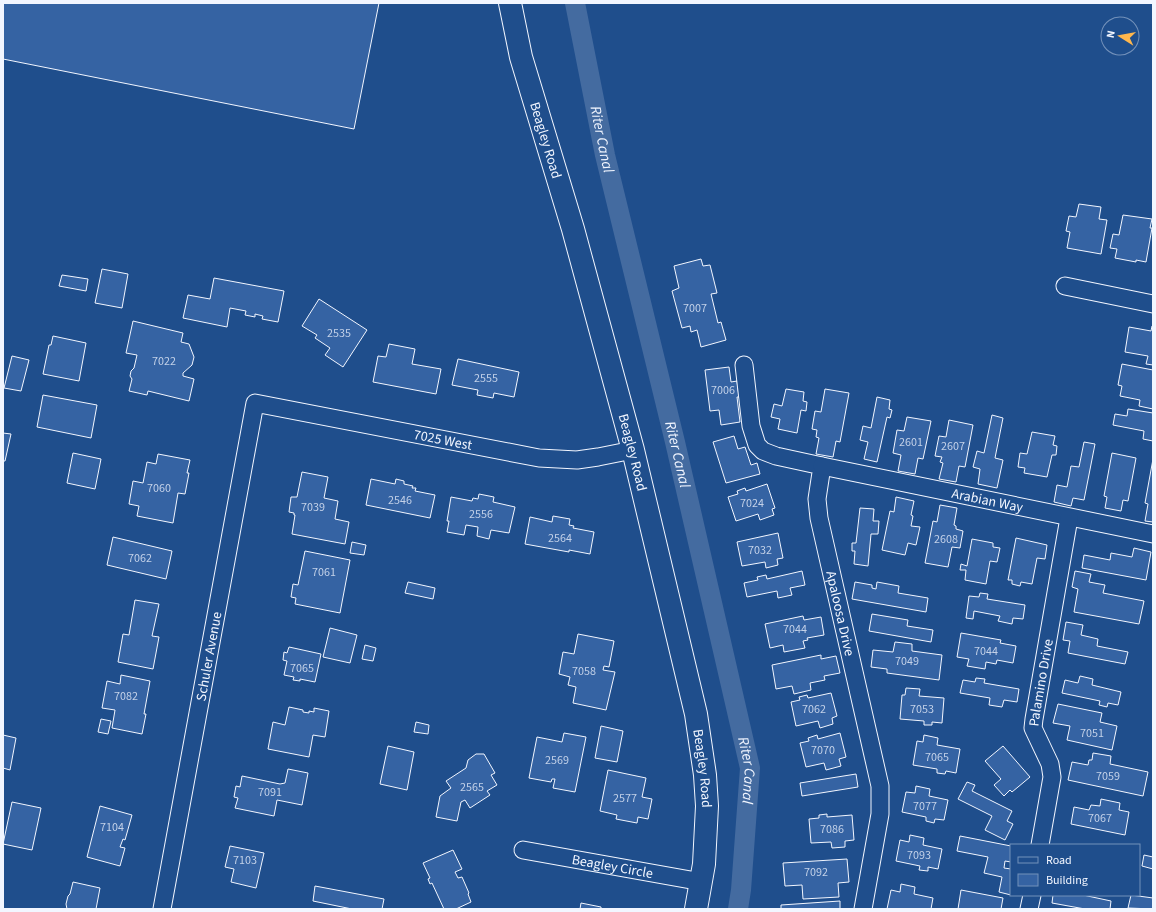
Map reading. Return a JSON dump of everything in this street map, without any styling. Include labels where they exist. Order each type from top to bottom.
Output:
[{"type":"street","name":"Beagley Road","points":[[510,3],[521,57],[573,229],[633,450],[696,714],[706,776],[707,806],[702,882],[696,909]]},
{"type":"street","points":[[1064,286],[1153,304]]},
{"type":"street","points":[[744,365],[751,426],[757,445],[763,451],[776,456],[822,466]]},
{"type":"street","name":"7025 West","points":[[255,403],[539,458],[577,460],[633,450]]},
{"type":"street","name":"Schuler Avenue","points":[[162,909],[255,403]]},
{"type":"street","name":"Arabian Way","points":[[822,466],[1069,518],[1153,534]]},
{"type":"street","name":"Apaloosa Drive","points":[[822,466],[817,499],[819,518],[880,786],[880,814],[863,909]]},
{"type":"street","name":"Palamino Drive","points":[[1040,844],[1052,777],[1050,764],[1033,728],[1069,518]]},
{"type":"street","name":"Beagley Circle","points":[[523,850],[702,882]]},
{"type":"street","points":[[1029,909],[1032,896]]},
{"type":"building","points":[[3,3],[379,3],[354,129],[3,59]]},
{"type":"building","points":[[1079,204],[1101,207],[1099,219],[1107,220],[1101,254],[1067,248],[1070,232],[1066,231],[1069,216],[1076,217]]},
{"type":"building","points":[[1123,215],[1152,219],[1150,228],[1152,228],[1146,262],[1136,260],[1136,262],[1115,258],[1117,249],[1110,248],[1113,234],[1119,235]]},
{"type":"building","points":[[701,259],[703,266],[710,265],[717,293],[711,294],[718,323],[721,322],[726,340],[701,347],[697,330],[691,332],[690,326],[682,328],[672,291],[679,288],[674,266]]},
{"type":"building","points":[[102,269],[128,274],[122,308],[95,303]]},
{"type":"building","points":[[62,275],[88,279],[86,291],[59,286]]},
{"type":"building","points":[[214,278],[284,291],[278,322],[262,319],[263,316],[255,314],[255,317],[245,315],[246,311],[230,308],[227,327],[183,318],[188,295],[210,299]]},
{"type":"building","points":[[319,299],[367,330],[343,367],[325,355],[330,348],[315,338],[317,335],[302,326]]},
{"type":"building","points":[[133,321],[183,333],[181,342],[189,344],[194,357],[192,365],[183,373],[183,376],[194,379],[189,401],[148,391],[147,395],[129,391],[132,379],[130,376],[131,371],[134,368],[137,355],[126,353]]},
{"type":"building","points":[[1152,326],[1153,365],[1146,364],[1148,356],[1125,352],[1129,327],[1151,331]]},
{"type":"building","points":[[53,336],[86,343],[79,381],[43,374],[49,345],[51,345]]},
{"type":"building","points":[[389,344],[415,349],[412,364],[441,369],[436,394],[373,382],[378,356],[386,357]]},
{"type":"building","points":[[12,356],[29,360],[21,391],[4,388]]},
{"type":"building","points":[[458,359],[519,372],[514,397],[494,393],[493,398],[477,395],[478,390],[452,385]]},
{"type":"building","points":[[1122,364],[1153,370],[1153,409],[1139,406],[1140,400],[1120,396],[1122,386],[1118,385]]},
{"type":"building","points":[[729,367],[731,382],[737,381],[740,422],[721,425],[719,410],[710,411],[705,370]]},
{"type":"building","points":[[786,389],[804,392],[803,401],[807,402],[806,411],[801,410],[797,433],[778,429],[780,419],[771,417],[774,404],[782,406]]},
{"type":"building","points":[[825,389],[849,393],[840,442],[836,441],[833,457],[816,454],[819,438],[816,437],[817,430],[812,429],[815,411],[821,412]]},
{"type":"building","points":[[43,395],[97,405],[91,438],[37,427]]},
{"type":"building","points":[[877,397],[890,400],[889,409],[892,410],[890,418],[887,417],[877,462],[864,459],[868,442],[860,440],[863,426],[871,428]]},
{"type":"building","points":[[1128,409],[1153,413],[1153,441],[1143,439],[1144,431],[1113,425],[1115,414],[1127,416]]},
{"type":"building","points":[[992,415],[1003,418],[995,458],[1003,460],[997,488],[978,484],[980,469],[973,467],[977,451],[984,453]]},
{"type":"building","points":[[907,417],[931,421],[923,459],[918,458],[915,474],[898,471],[901,455],[893,453],[897,430],[904,431]]},
{"type":"building","points":[[949,420],[973,425],[965,467],[959,466],[956,482],[939,479],[943,463],[940,462],[942,457],[935,456],[939,436],[946,437]]},
{"type":"building","points":[[1032,432],[1055,436],[1053,445],[1057,446],[1056,455],[1052,455],[1047,477],[1024,473],[1025,468],[1018,467],[1020,453],[1027,454]]},
{"type":"building","points":[[3,433],[11,434],[5,461],[3,461]]},
{"type":"building","points":[[734,436],[738,449],[745,447],[751,465],[757,463],[760,474],[726,483],[713,442]]},
{"type":"building","points":[[1084,442],[1095,444],[1084,500],[1073,498],[1071,506],[1054,502],[1057,485],[1067,487],[1071,466],[1079,467]]},
{"type":"building","points":[[73,453],[101,459],[95,489],[67,483]]},
{"type":"building","points":[[1112,453],[1136,458],[1128,501],[1123,500],[1121,511],[1105,508],[1107,497],[1104,496]]},
{"type":"building","points":[[158,454],[190,460],[185,494],[178,493],[173,523],[137,516],[139,506],[129,504],[133,481],[143,483],[147,462],[156,464]]},
{"type":"building","points":[[1153,459],[1153,522],[1145,521],[1148,504],[1145,503]]},
{"type":"building","points":[[302,472],[328,477],[324,498],[338,501],[335,519],[349,522],[345,544],[292,534],[295,515],[294,513],[289,512],[291,497],[297,497]]},
{"type":"building","points":[[371,479],[395,484],[396,479],[404,481],[404,484],[413,486],[412,488],[416,488],[415,491],[435,495],[430,518],[366,505]]},
{"type":"building","points":[[767,484],[775,508],[772,509],[774,515],[760,520],[758,514],[736,521],[728,497],[738,494],[737,491],[745,488],[746,491]]},
{"type":"building","points":[[479,494],[494,497],[493,502],[515,507],[509,533],[491,530],[489,539],[477,536],[478,527],[466,525],[464,535],[447,532],[449,521],[447,521],[451,497],[472,501],[473,498],[478,499]]},
{"type":"building","points":[[896,497],[914,501],[911,515],[913,516],[911,526],[920,527],[916,545],[908,543],[905,555],[882,550],[890,511],[894,512]]},
{"type":"building","points":[[940,505],[957,508],[954,525],[956,526],[956,529],[963,531],[960,548],[952,547],[948,567],[925,563],[933,521],[937,522]]},
{"type":"building","points":[[860,508],[874,509],[873,521],[879,521],[878,534],[871,534],[868,566],[854,564],[855,551],[852,551],[852,543],[856,543]]},
{"type":"building","points":[[553,516],[570,519],[569,525],[574,526],[573,528],[594,532],[590,554],[569,550],[569,552],[525,544],[530,517],[552,522]]},
{"type":"building","points":[[778,533],[783,558],[777,559],[778,565],[766,568],[765,562],[742,566],[737,542]]},
{"type":"building","points":[[113,537],[172,551],[166,579],[107,565]]},
{"type":"building","points":[[1016,538],[1047,545],[1045,559],[1037,558],[1032,584],[1021,582],[1020,586],[1012,584],[1012,580],[1008,580]]},
{"type":"building","points":[[972,539],[993,543],[993,547],[1000,548],[997,562],[990,561],[986,584],[965,580],[966,570],[960,570],[961,564],[967,566]]},
{"type":"building","points":[[352,542],[366,545],[364,555],[350,553]]},
{"type":"building","points":[[1134,548],[1151,552],[1146,580],[1082,568],[1084,555],[1110,560],[1111,553],[1132,557]]},
{"type":"building","points":[[305,551],[350,560],[340,613],[295,604],[296,598],[291,597],[293,584],[298,585]]},
{"type":"building","points":[[802,571],[805,585],[790,588],[792,595],[778,598],[777,591],[747,597],[744,583],[758,580],[757,577],[766,575],[767,579]]},
{"type":"building","points":[[1075,571],[1091,574],[1089,582],[1105,585],[1103,593],[1144,601],[1139,624],[1074,612],[1078,589],[1072,587]]},
{"type":"building","points":[[408,582],[435,588],[433,599],[405,593]]},
{"type":"building","points":[[855,582],[872,585],[872,588],[876,589],[877,582],[899,586],[898,593],[928,598],[926,612],[852,599]]},
{"type":"building","points":[[980,593],[988,594],[987,599],[1025,605],[1023,619],[1013,618],[1012,624],[998,621],[1000,616],[974,611],[973,619],[966,618],[969,596],[979,597]]},
{"type":"building","points":[[135,600],[159,604],[152,636],[159,637],[153,669],[118,662],[123,634],[129,635]]},
{"type":"building","points":[[872,614],[908,620],[907,626],[933,630],[931,642],[869,631]]},
{"type":"building","points":[[803,616],[804,620],[821,617],[824,635],[807,638],[808,640],[803,641],[805,648],[784,652],[783,645],[770,648],[765,624]]},
{"type":"building","points":[[1066,622],[1083,625],[1081,635],[1098,639],[1097,646],[1128,652],[1125,664],[1068,653],[1070,641],[1063,640]]},
{"type":"building","points":[[330,628],[357,635],[350,663],[323,657]]},
{"type":"building","points":[[961,633],[1001,640],[1000,643],[1016,646],[1013,663],[997,660],[996,664],[986,662],[985,669],[967,666],[969,659],[957,657]]},
{"type":"building","points":[[578,634],[614,641],[609,667],[604,666],[603,670],[615,672],[606,710],[573,703],[576,687],[568,685],[570,677],[559,674],[563,652],[574,654]]},
{"type":"building","points":[[895,642],[912,644],[912,651],[942,655],[939,680],[887,673],[887,669],[871,667],[873,650],[893,652]]},
{"type":"building","points":[[365,645],[376,648],[373,661],[362,659]]},
{"type":"building","points":[[289,647],[321,654],[315,682],[300,679],[300,681],[293,680],[294,677],[284,675],[287,661],[283,660],[284,652],[287,653]]},
{"type":"building","points":[[821,655],[821,659],[836,656],[840,673],[824,676],[825,680],[810,683],[811,690],[794,694],[792,686],[776,689],[772,665]]},
{"type":"building","points":[[121,675],[150,681],[142,734],[112,728],[115,710],[102,708],[107,681],[120,684]]},
{"type":"building","points":[[1080,676],[1093,679],[1092,685],[1121,692],[1118,705],[1108,703],[1107,707],[1099,705],[1100,701],[1062,693],[1065,680],[1078,683]]},
{"type":"building","points":[[976,678],[985,679],[984,683],[1019,689],[1017,702],[1004,700],[1002,707],[989,705],[990,698],[960,693],[963,680],[975,682]]},
{"type":"building","points":[[906,688],[920,689],[919,696],[944,698],[942,723],[932,722],[932,725],[924,725],[924,721],[900,719],[902,695],[905,695]]},
{"type":"building","points":[[831,693],[837,716],[832,718],[833,724],[820,728],[818,721],[796,726],[791,702],[800,700],[799,697],[807,695],[808,698]]},
{"type":"building","points":[[1058,704],[1102,713],[1100,722],[1117,726],[1112,750],[1067,740],[1070,726],[1053,723]]},
{"type":"building","points":[[289,707],[309,713],[309,711],[314,712],[314,708],[329,711],[325,737],[313,735],[309,757],[268,749],[273,722],[285,725]]},
{"type":"building","points":[[101,719],[111,721],[108,734],[98,732]]},
{"type":"building","points":[[416,722],[429,725],[428,734],[414,732]]},
{"type":"building","points":[[601,726],[623,731],[617,762],[595,758]]},
{"type":"building","points":[[564,733],[586,737],[575,792],[553,788],[555,779],[552,779],[551,782],[529,778],[537,737],[562,742]]},
{"type":"building","points":[[840,733],[846,757],[839,759],[841,766],[826,770],[824,763],[806,767],[800,743],[809,741],[808,738],[817,735],[818,739]]},
{"type":"building","points":[[3,735],[16,738],[10,770],[3,768]]},
{"type":"building","points":[[924,735],[938,738],[937,745],[960,749],[956,773],[946,771],[945,774],[937,773],[937,769],[913,765],[917,741],[923,742]]},
{"type":"building","points":[[388,746],[414,752],[407,790],[380,784]]},
{"type":"building","points":[[1003,746],[1030,777],[1012,792],[1010,790],[1004,796],[994,785],[1001,779],[985,761]]},
{"type":"building","points":[[1093,753],[1111,756],[1110,764],[1148,772],[1143,796],[1068,780],[1072,762],[1088,765],[1089,760],[1092,760]]},
{"type":"building","points":[[476,754],[484,754],[495,773],[491,775],[497,785],[487,791],[490,795],[470,808],[465,800],[461,802],[457,821],[436,817],[440,796],[451,788],[446,781],[466,768],[468,760]]},
{"type":"building","points":[[288,769],[308,773],[302,805],[277,800],[274,816],[235,808],[238,798],[234,797],[236,786],[240,787],[242,776],[280,784],[285,783]]},
{"type":"building","points":[[608,770],[646,778],[642,797],[652,799],[648,819],[638,817],[637,823],[616,819],[617,815],[600,811]]},
{"type":"building","points":[[856,774],[858,787],[802,796],[800,783]]},
{"type":"building","points":[[967,782],[975,785],[972,791],[1012,811],[1007,821],[1013,824],[1005,840],[985,830],[992,816],[958,799]]},
{"type":"building","points":[[916,786],[930,789],[929,796],[948,800],[944,820],[935,819],[934,823],[926,821],[926,817],[902,812],[906,792],[915,793]]},
{"type":"building","points":[[1101,799],[1120,803],[1119,810],[1129,812],[1125,835],[1071,824],[1074,807],[1089,810],[1091,805],[1100,806]]},
{"type":"building","points":[[12,802],[41,808],[32,850],[3,844]]},
{"type":"building","points":[[100,806],[132,815],[125,840],[123,839],[120,847],[125,848],[120,866],[87,857]]},
{"type":"building","points":[[827,814],[827,817],[852,815],[854,840],[845,841],[845,847],[832,848],[831,842],[811,843],[809,819],[819,818],[819,815]]},
{"type":"building","points":[[910,835],[924,838],[923,845],[942,849],[938,869],[928,867],[928,871],[919,870],[920,866],[896,861],[900,840],[909,842]]},
{"type":"building","points":[[960,836],[1010,846],[1010,862],[1005,861],[1004,868],[1010,869],[1010,895],[999,892],[1002,877],[984,873],[988,857],[957,851]]},
{"type":"building","points":[[230,846],[264,853],[256,888],[231,882],[234,869],[225,867]]},
{"type":"building","points":[[453,850],[462,869],[455,872],[458,878],[462,877],[471,902],[456,909],[444,909],[432,883],[430,884],[428,879],[430,878],[423,863]]},
{"type":"building","points":[[1144,855],[1153,857],[1153,869],[1142,866]]},
{"type":"building","points":[[847,859],[849,882],[838,883],[839,897],[803,899],[802,885],[785,886],[783,863]]},
{"type":"building","points":[[73,882],[100,888],[96,909],[67,909],[66,904]]},
{"type":"building","points":[[901,884],[915,887],[914,894],[933,898],[931,909],[887,909],[891,890],[900,892]]},
{"type":"building","points":[[315,886],[384,899],[382,909],[352,909],[313,901]]},
{"type":"building","points":[[961,890],[1003,898],[1001,909],[958,909]]},
{"type":"building","points":[[1053,896],[1088,896],[1111,901],[1110,909],[1085,909],[1052,903]]},
{"type":"building","points":[[1131,896],[1153,898],[1153,909],[1128,908]]},
{"type":"building","points":[[840,901],[840,909],[781,909],[781,905]]},
{"type":"building","points":[[581,903],[601,907],[601,909],[580,909]]},
{"type":"waterway","name":"Riter Canal","points":[[575,3],[605,155],[675,442],[750,768],[741,890],[738,909]]}]
